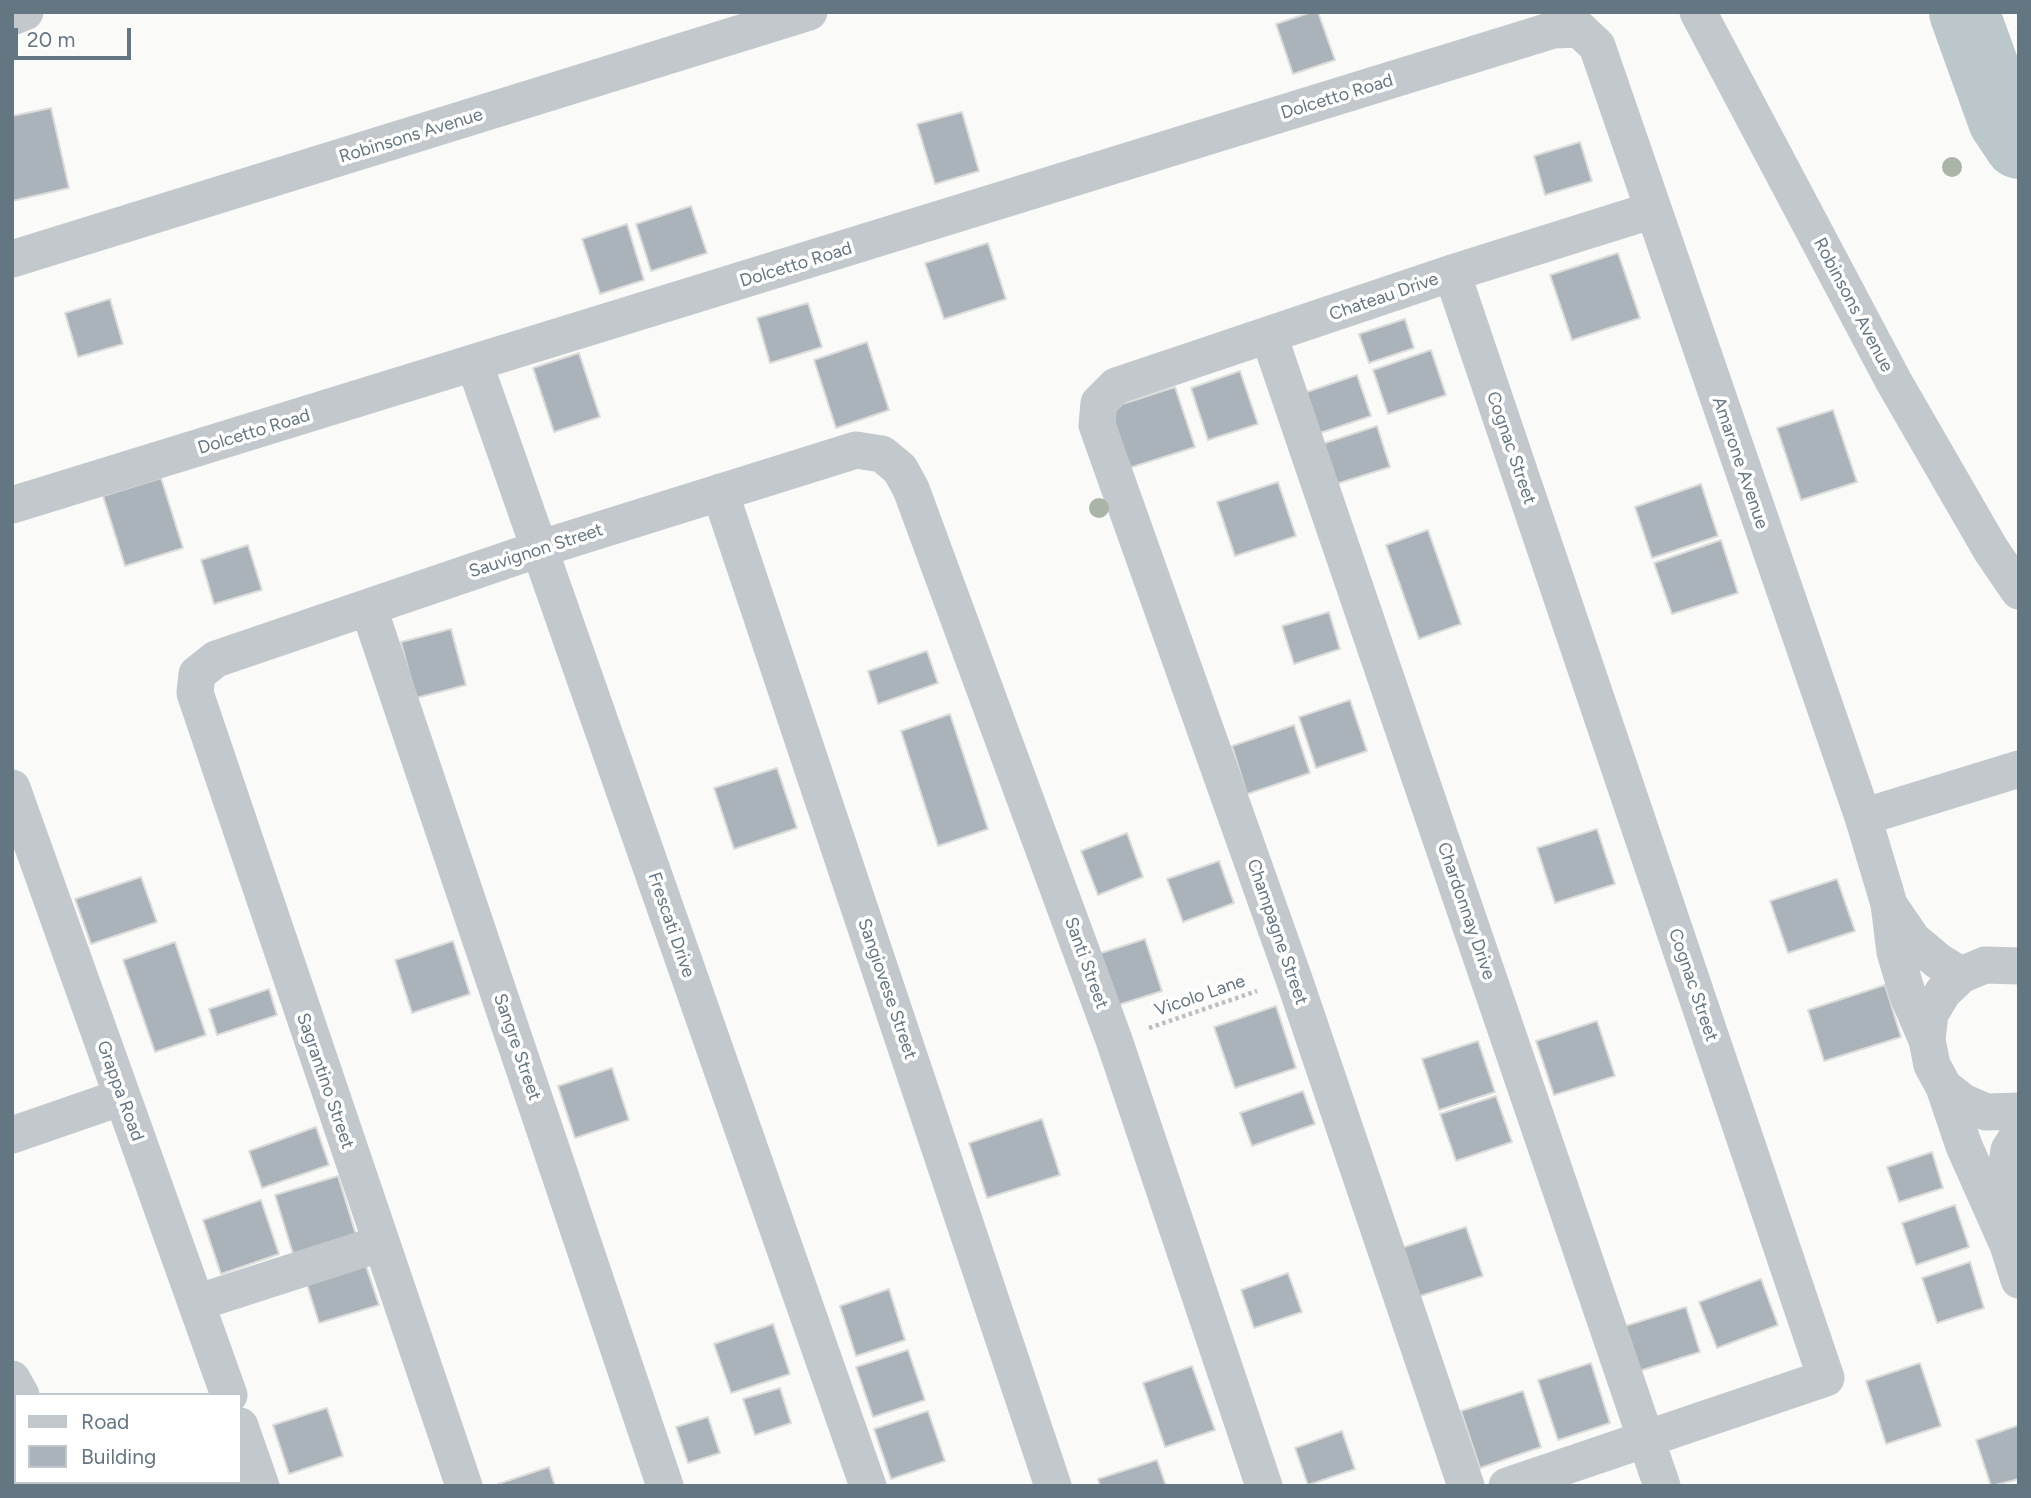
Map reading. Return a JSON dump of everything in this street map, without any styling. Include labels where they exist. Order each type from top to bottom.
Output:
[{"type":"street","points":[[12,17],[25,12]]},
{"type":"street","name":"Robinsons Avenue","points":[[12,259],[809,12]]},
{"type":"street","name":"Robinsons Avenue","points":[[1698,12],[1894,382],[1991,551],[2019,591]]},
{"type":"street","name":"Amarone Avenue","points":[[1579,29],[1597,46],[1863,817],[1889,904],[1895,952],[1908,996],[1927,1040],[1932,1065],[1944,1087]]},
{"type":"street","name":"Dolcetto Road","points":[[12,505],[475,365],[1553,30],[1579,29]]},
{"type":"street","name":"Chateau Drive","points":[[1116,386],[1269,337],[1452,273],[1653,210]]},
{"type":"street","name":"Cognac Street","points":[[1452,273],[1826,1378],[1507,1486]]},
{"type":"street","name":"Chardonnay Drive","points":[[1269,337],[1662,1486]]},
{"type":"street","name":"Frescati Drive","points":[[475,365],[868,1486]]},
{"type":"street","name":"Champagne Street","points":[[1116,386],[1099,403],[1097,425],[1294,979],[1466,1486]]},
{"type":"street","name":"Sauvignon Street","points":[[197,674],[216,659],[539,549],[856,450],[881,454]]},
{"type":"street","name":"Santi Street","points":[[881,454],[900,469],[911,489],[1114,1040],[1264,1486]]},
{"type":"street","name":"Sangiovese Street","points":[[720,492],[1053,1486]]},
{"type":"street","name":"Sangre Street","points":[[369,609],[665,1486]]},
{"type":"street","name":"Sagrantino Street","points":[[197,674],[195,693],[379,1244],[464,1486]]},
{"type":"street","points":[[1863,817],[2019,769]]},
{"type":"street","name":"Grappa Road","points":[[12,788],[228,1393]]},
{"type":"street","name":"Amarone Avenue","points":[[1889,904],[1913,940],[1938,961],[1961,975]]},
{"type":"street","points":[[1927,1040],[1930,1014],[1943,992],[1961,975],[1985,965],[2019,966]]},
{"type":"street","points":[[1944,1087],[1963,1102],[1986,1112],[2019,1111]]},
{"type":"street","points":[[1944,1087],[1964,1146],[2008,1245],[2019,1280]]},
{"type":"street","points":[[12,1135],[122,1097]]},
{"type":"street","points":[[2008,1245],[2005,1179],[2009,1150],[2019,1134]]},
{"type":"street","points":[[196,1303],[379,1244]]},
{"type":"street","points":[[242,1432],[261,1486]]},
{"type":"path","name":"Vicolo Lane","points":[[1114,1040],[1294,979]]},
{"type":"building","points":[[1318,12],[1335,60],[1293,74],[1276,24]]},
{"type":"building","points":[[51,108],[69,188],[12,201],[12,116]]},
{"type":"building","points":[[962,112],[979,171],[935,184],[917,124]]},
{"type":"building","points":[[1580,142],[1592,181],[1545,195],[1534,156]]},
{"type":"building","points":[[691,206],[707,253],[651,271],[636,224]]},
{"type":"building","points":[[627,224],[644,280],[600,294],[582,239]]},
{"type":"building","points":[[988,243],[1006,299],[944,319],[925,263]]},
{"type":"building","points":[[1618,253],[1640,318],[1572,340],[1550,275]]},
{"type":"building","points":[[110,299],[123,344],[78,357],[65,313]]},
{"type":"building","points":[[808,303],[822,347],[770,363],[757,318]]},
{"type":"building","points":[[1405,319],[1414,348],[1369,363],[1359,334]]},
{"type":"building","points":[[867,342],[889,410],[836,428],[814,360]]},
{"type":"building","points":[[1431,350],[1446,395],[1388,414],[1373,370]]},
{"type":"building","points":[[579,353],[600,417],[554,432],[533,368]]},
{"type":"building","points":[[1240,371],[1258,424],[1208,440],[1191,388]]},
{"type":"building","points":[[1357,375],[1371,416],[1314,435],[1301,394]]},
{"type":"building","points":[[1175,387],[1195,447],[1129,468],[1110,408]]},
{"type":"building","points":[[1833,410],[1857,482],[1801,500],[1777,428]]},
{"type":"building","points":[[1377,426],[1390,467],[1336,484],[1322,444]]},
{"type":"building","points":[[161,478],[183,548],[125,566],[103,496]]},
{"type":"building","points":[[1278,482],[1296,536],[1235,556],[1217,502]]},
{"type":"building","points":[[1701,484],[1718,536],[1652,558],[1635,507]]},
{"type":"building","points":[[1428,530],[1461,624],[1419,639],[1386,545]]},
{"type":"building","points":[[1721,540],[1738,593],[1672,614],[1654,563]]},
{"type":"building","points":[[248,545],[262,590],[214,604],[201,560]]},
{"type":"building","points":[[1329,612],[1340,649],[1294,664],[1282,626]]},
{"type":"building","points":[[451,629],[466,685],[416,698],[401,642]]},
{"type":"building","points":[[927,651],[938,683],[878,704],[868,671]]},
{"type":"building","points":[[1350,700],[1367,751],[1316,768],[1299,717]]},
{"type":"building","points":[[950,714],[988,829],[938,846],[901,731]]},
{"type":"building","points":[[1294,725],[1310,773],[1247,794],[1232,746]]},
{"type":"building","points":[[777,768],[797,828],[734,849],[714,788]]},
{"type":"building","points":[[1597,829],[1615,884],[1555,903],[1537,848]]},
{"type":"building","points":[[1127,833],[1143,877],[1098,895],[1081,851]]},
{"type":"building","points":[[1219,861],[1234,903],[1183,922],[1167,879]]},
{"type":"building","points":[[141,877],[157,922],[91,944],[75,899]]},
{"type":"building","points":[[1837,879],[1855,931],[1788,953],[1770,901]]},
{"type":"building","points":[[1145,939],[1162,991],[1115,1006],[1098,954]]},
{"type":"building","points":[[453,941],[470,994],[412,1013],[395,960]]},
{"type":"building","points":[[175,942],[206,1035],[155,1052],[123,960]]},
{"type":"building","points":[[1885,985],[1901,1037],[1824,1061],[1808,1010]]},
{"type":"building","points":[[269,989],[277,1015],[217,1035],[209,1009]]},
{"type":"building","points":[[1276,1006],[1296,1068],[1235,1088],[1214,1027]]},
{"type":"building","points":[[1597,1021],[1615,1076],[1554,1095],[1536,1041]]},
{"type":"building","points":[[1478,1041],[1495,1092],[1439,1110],[1422,1059]]},
{"type":"building","points":[[612,1068],[629,1120],[575,1138],[558,1086]]},
{"type":"building","points":[[1303,1091],[1315,1124],[1252,1146],[1240,1113]]},
{"type":"building","points":[[1496,1096],[1512,1142],[1456,1161],[1440,1114]]},
{"type":"building","points":[[1042,1119],[1060,1175],[987,1198],[969,1143]]},
{"type":"building","points":[[316,1127],[329,1165],[262,1188],[249,1151]]},
{"type":"building","points":[[1932,1152],[1943,1188],[1899,1202],[1887,1167]]},
{"type":"building","points":[[338,1176],[357,1238],[294,1257],[275,1195]]},
{"type":"building","points":[[261,1200],[279,1254],[221,1274],[203,1220]]},
{"type":"building","points":[[1955,1205],[1969,1247],[1916,1265],[1902,1223]]},
{"type":"building","points":[[1466,1227],[1483,1276],[1417,1297],[1401,1248]]},
{"type":"building","points":[[1970,1262],[1984,1308],[1937,1323],[1922,1278]]},
{"type":"building","points":[[365,1263],[379,1305],[319,1323],[306,1281]]},
{"type":"building","points":[[1288,1273],[1302,1312],[1254,1328],[1241,1290]]},
{"type":"building","points":[[1761,1279],[1778,1325],[1717,1348],[1699,1302]]},
{"type":"building","points":[[889,1289],[905,1340],[856,1356],[840,1306]]},
{"type":"building","points":[[1686,1307],[1700,1352],[1636,1372],[1622,1327]]},
{"type":"building","points":[[773,1324],[790,1374],[731,1393],[714,1344]]},
{"type":"building","points":[[908,1350],[925,1400],[873,1417],[856,1367]]},
{"type":"building","points":[[1591,1363],[1610,1423],[1558,1440],[1538,1380]]},
{"type":"building","points":[[1920,1363],[1941,1426],[1886,1444],[1866,1381]]},
{"type":"building","points":[[1192,1366],[1215,1430],[1165,1447],[1143,1383]]},
{"type":"building","points":[[780,1388],[791,1423],[755,1435],[743,1399]]},
{"type":"building","points":[[1523,1391],[1541,1447],[1480,1468],[1461,1411]]},
{"type":"building","points":[[327,1408],[343,1456],[289,1474],[273,1425]]},
{"type":"building","points":[[928,1411],[945,1461],[891,1479],[874,1429]]},
{"type":"building","points":[[708,1417],[720,1453],[688,1463],[676,1427]]},
{"type":"building","points":[[2019,1425],[2019,1479],[1991,1486],[1976,1440]]},
{"type":"building","points":[[1342,1431],[1355,1469],[1308,1485],[1295,1448]]},
{"type":"building","points":[[1157,1460],[1166,1486],[1100,1486],[1098,1479]]},
{"type":"building","points":[[549,1467],[555,1486],[498,1486],[498,1484]]},
{"type":"waterway","points":[[1964,12],[2003,120],[2019,144]]}]
